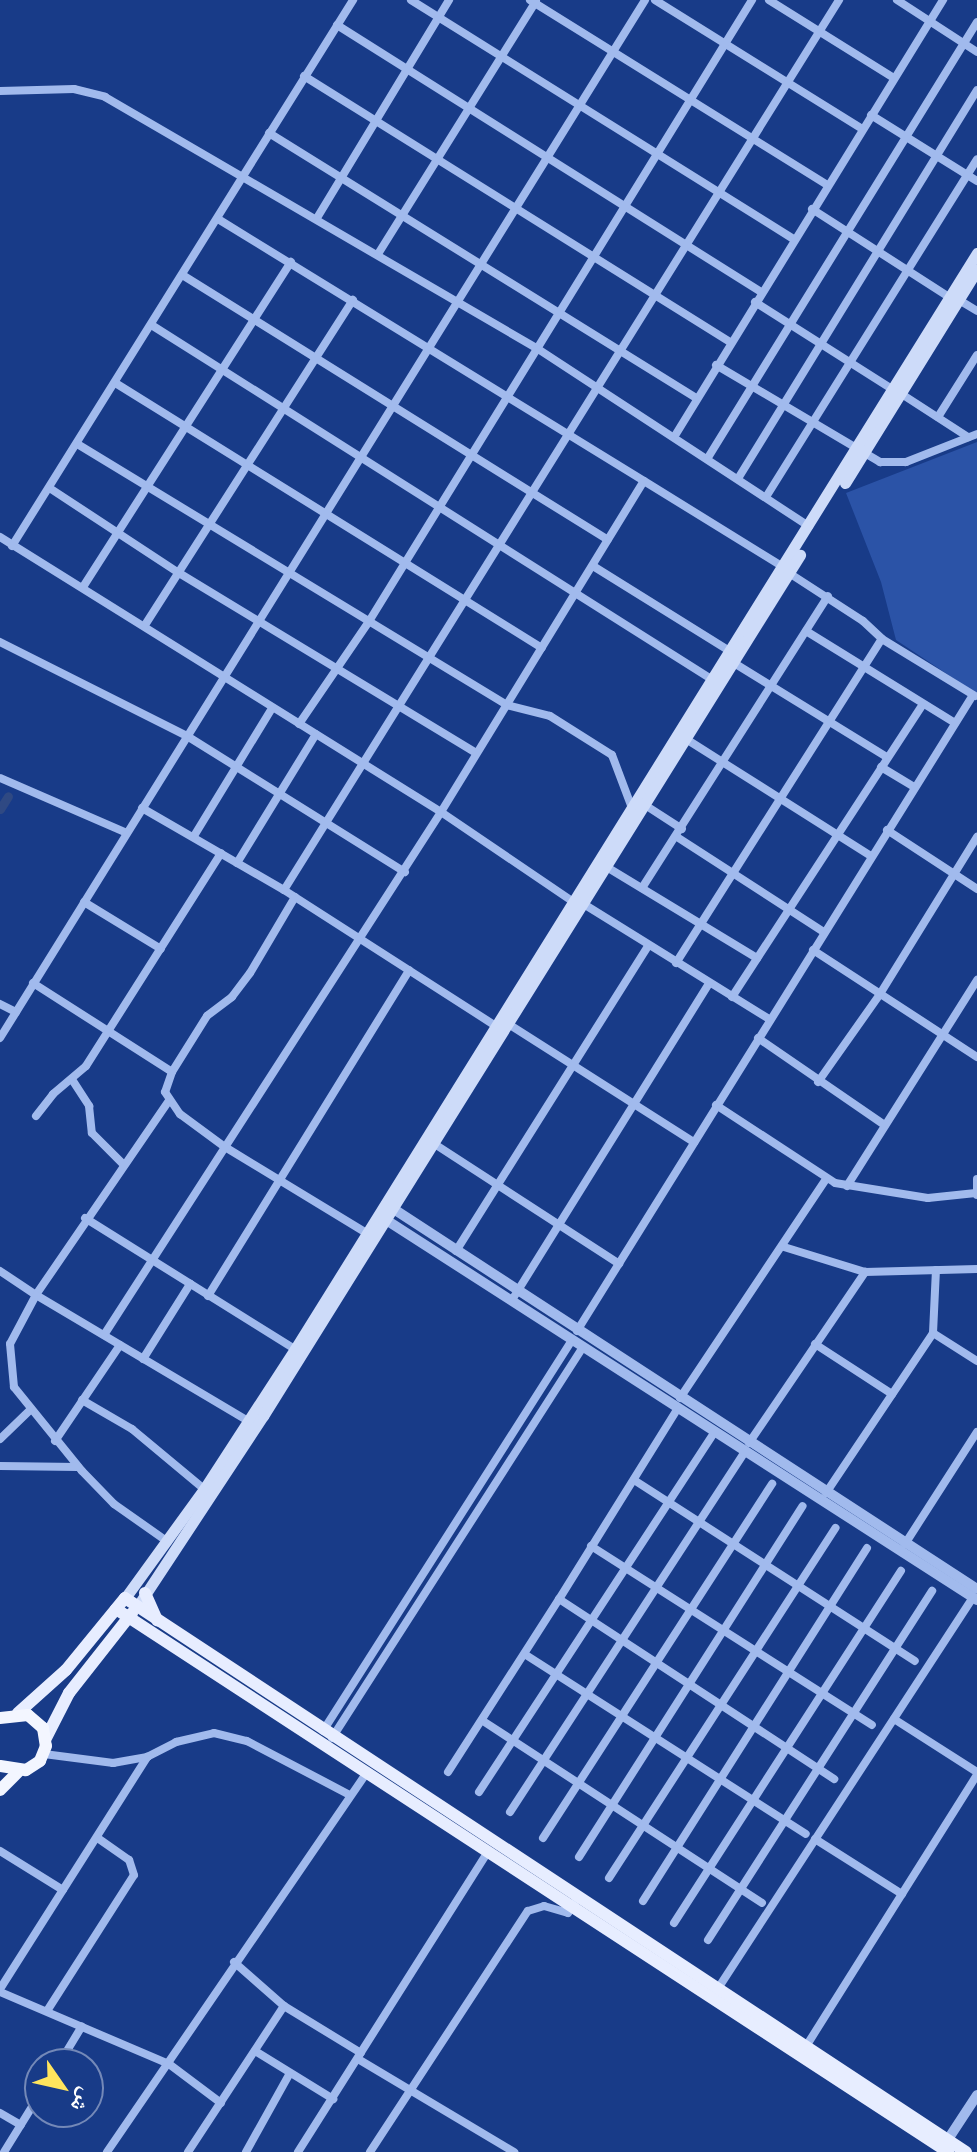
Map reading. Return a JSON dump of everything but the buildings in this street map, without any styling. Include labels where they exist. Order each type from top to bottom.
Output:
[{"type":"highway","points":[[0,1790],[18,1772],[34,1767],[44,1754],[46,1738],[37,1720],[18,1713],[1,1716]]},
{"type":"highway","points":[[0,1766],[18,1772]]},
{"type":"main road","points":[[577,902],[605,866],[686,739],[732,657],[954,298],[977,253]]},
{"type":"main road","points":[[954,298],[977,270]]},
{"type":"main road","points":[[786,570],[810,526],[860,450]]},
{"type":"main road","points":[[18,1713],[66,1670],[168,1542],[204,1489],[368,1234],[433,1143],[632,808],[713,680],[732,657]]},
{"type":"main road","points":[[46,1738],[69,1693],[145,1593],[502,1026]]},
{"type":"main road","points":[[145,1593],[157,1628]]},
{"type":"main road","points":[[121,1603],[129,1617],[157,1628],[327,1735],[944,2148],[966,2152]]},
{"type":"main road","points":[[129,1617],[157,1628],[366,1774],[487,1853],[574,1902],[717,1990],[805,2048],[944,2148]]},
{"type":"street","points":[[12,546],[79,445],[353,0]]},
{"type":"street","points":[[411,0],[793,239]]},
{"type":"street","points":[[317,218],[449,0]]},
{"type":"street","points":[[0,1038],[645,0]]},
{"type":"street","points":[[655,0],[862,129]]},
{"type":"street","points":[[299,724],[368,623],[440,508],[752,0]]},
{"type":"street","points":[[769,0],[894,78]]},
{"type":"street","points":[[284,890],[365,765],[839,0]]},
{"type":"street","points":[[897,0],[977,52]]},
{"type":"street","points":[[676,434],[793,239],[943,0]]},
{"type":"street","points":[[378,254],[534,1],[827,185]]},
{"type":"street","points":[[709,456],[977,22]]},
{"type":"street","points":[[337,25],[761,292]]},
{"type":"street","points":[[304,76],[730,342]]},
{"type":"street","points":[[739,477],[977,90]]},
{"type":"street","points":[[0,91],[93,92],[458,300],[676,434],[810,526]]},
{"type":"street","points":[[871,115],[977,181]]},
{"type":"street","points":[[269,133],[696,398]]},
{"type":"street","points":[[766,497],[977,159]]},
{"type":"street","points":[[812,209],[977,311]]},
{"type":"street","points":[[218,219],[828,596],[882,639],[975,696],[914,787],[769,1019],[327,1735]]},
{"type":"street","points":[[83,587],[189,429],[291,262]]},
{"type":"street","points":[[184,276],[608,540]]},
{"type":"street","points":[[145,625],[353,300]]},
{"type":"street","points":[[755,302],[938,417],[973,435]]},
{"type":"street","points":[[153,326],[713,680]]},
{"type":"street","points":[[938,417],[977,355]]},
{"type":"street","points":[[716,365],[813,424],[860,450],[896,465],[973,435]]},
{"type":"street","points":[[117,384],[542,648]]},
{"type":"street","points":[[79,445],[507,705],[550,716],[612,755],[632,808]]},
{"type":"street","points":[[104,1335],[150,1259],[362,942],[644,481]]},
{"type":"street","points":[[51,489],[179,573],[476,753]]},
{"type":"street","points":[[0,537],[441,812],[577,902],[769,1019]]},
{"type":"street","points":[[593,566],[773,686],[887,757]]},
{"type":"street","points":[[642,888],[725,764],[828,596]]},
{"type":"street","points":[[806,631],[955,723]]},
{"type":"street","points":[[676,963],[861,667],[882,639]]},
{"type":"street","points":[[0,642],[187,736],[405,872]]},
{"type":"street","points":[[732,997],[922,705]]},
{"type":"street","points":[[194,836],[272,708]]},
{"type":"street","points":[[237,863],[316,734]]},
{"type":"street","points":[[686,739],[871,856]]},
{"type":"street","points":[[881,767],[914,787]]},
{"type":"street","points":[[0,778],[127,833]]},
{"type":"street","points":[[645,805],[734,873],[824,932]]},
{"type":"street","points":[[142,808],[284,890],[362,942],[502,1026],[573,1063],[694,1142]]},
{"type":"street","points":[[887,830],[977,889]]},
{"type":"street","points":[[818,1082],[880,994],[977,837]]},
{"type":"street","points":[[36,1116],[53,1094],[73,1081],[109,1032],[221,853]]},
{"type":"street","points":[[605,866],[757,958]]},
{"type":"street","points":[[295,897],[250,973],[232,997],[211,1011],[172,1072],[165,1089],[168,1102],[225,1147],[368,1234]]},
{"type":"street","points":[[84,902],[161,949]]},
{"type":"street","points":[[456,1251],[648,946]]},
{"type":"street","points":[[813,950],[977,1057]]},
{"type":"street","points":[[208,1296],[409,970]]},
{"type":"street","points":[[847,1186],[883,1124],[977,980]]},
{"type":"street","points":[[33,983],[172,1072]]},
{"type":"street","points":[[515,1296],[709,984]]},
{"type":"street","points":[[0,1005],[16,1012]]},
{"type":"street","points":[[758,1038],[883,1124]]},
{"type":"street","points":[[73,1081],[89,1106],[87,1126],[123,1164]]},
{"type":"street","points":[[168,1102],[85,1218],[36,1295],[14,1336],[10,1357],[14,1387],[55,1441],[114,1504],[168,1542]]},
{"type":"street","points":[[716,1105],[826,1179],[847,1186],[928,1198],[977,1194],[977,1179]]},
{"type":"street","points":[[433,1143],[619,1264]]},
{"type":"street","points":[[448,1772],[526,1655],[679,1403],[826,1179]]},
{"type":"street","points":[[386,1211],[456,1251],[515,1296]]},
{"type":"street","points":[[386,1211],[976,1596]]},
{"type":"street","points":[[85,1218],[295,1349]]},
{"type":"street","points":[[784,1247],[865,1272],[977,1269]]},
{"type":"street","points":[[826,1493],[933,1333],[936,1270]]},
{"type":"street","points":[[0,1271],[248,1421]]},
{"type":"street","points":[[510,1812],[747,1447],[865,1272]]},
{"type":"street","points":[[143,1359],[190,1284]]},
{"type":"street","points":[[933,1333],[977,1361]]},
{"type":"street","points":[[575,1336],[583,1347],[679,1403],[715,1431],[826,1493],[862,1521],[905,1544],[976,1596]]},
{"type":"street","points":[[815,1344],[892,1394]]},
{"type":"street","points":[[55,1441],[120,1345]]},
{"type":"street","points":[[327,1735],[583,1347]]},
{"type":"street","points":[[82,1400],[132,1429],[204,1489]]},
{"type":"street","points":[[0,1439],[4,1428],[30,1410]]},
{"type":"street","points":[[479,1792],[715,1431]]},
{"type":"street","points":[[905,1544],[977,1432]]},
{"type":"street","points":[[494,1463],[504,1470]]},
{"type":"street","points":[[0,1466],[78,1467]]},
{"type":"street","points":[[634,1480],[915,1661]]},
{"type":"street","points":[[543,1838],[772,1484]]},
{"type":"street","points":[[579,1857],[803,1506]]},
{"type":"street","points":[[609,1878],[835,1528]]},
{"type":"street","points":[[591,1546],[872,1725]]},
{"type":"street","points":[[643,1901],[867,1548]]},
{"type":"street","points":[[674,1923],[901,1571]]},
{"type":"street","points":[[708,1940],[932,1591]]},
{"type":"street","points":[[717,1990],[976,1596]]},
{"type":"street","points":[[559,1599],[834,1779]]},
{"type":"street","points":[[526,1655],[806,1834]]},
{"type":"street","points":[[805,2048],[977,1774],[894,1719]]},
{"type":"street","points":[[483,1721],[762,1903]]},
{"type":"street","points":[[44,1754],[113,1763],[147,1757],[197,1734],[227,1735],[294,1762],[350,1795]]},
{"type":"street","points":[[147,1757],[0,1990],[169,2064],[221,2103]]},
{"type":"street","points":[[107,2152],[169,2064],[234,1962],[366,1774]]},
{"type":"street","points":[[47,2011],[134,1875],[129,1860],[97,1838]]},
{"type":"street","points":[[815,1839],[902,1894]]},
{"type":"street","points":[[0,1851],[63,1890]]},
{"type":"street","points":[[299,2152],[487,1853]]},
{"type":"street","points":[[370,2152],[409,2088],[528,1911],[544,1906],[564,1914],[574,1902]]},
{"type":"street","points":[[234,1962],[284,2006],[508,2150]]},
{"type":"street","points":[[188,2152],[284,2006]]},
{"type":"street","points":[[69,2048],[82,2026]]},
{"type":"street","points":[[255,2051],[333,2099]]},
{"type":"street","points":[[246,2152],[290,2073]]},
{"type":"street","points":[[944,2148],[977,2095]]},
{"type":"street","points":[[0,2113],[21,2125]]},
{"type":"street","points":[[4,2152],[24,2120]]},
{"type":"shaded area","points":[[977,442],[977,694],[896,640],[881,582],[846,493]]},
{"type":"waterway","points":[[0,809],[8,796]]}]
